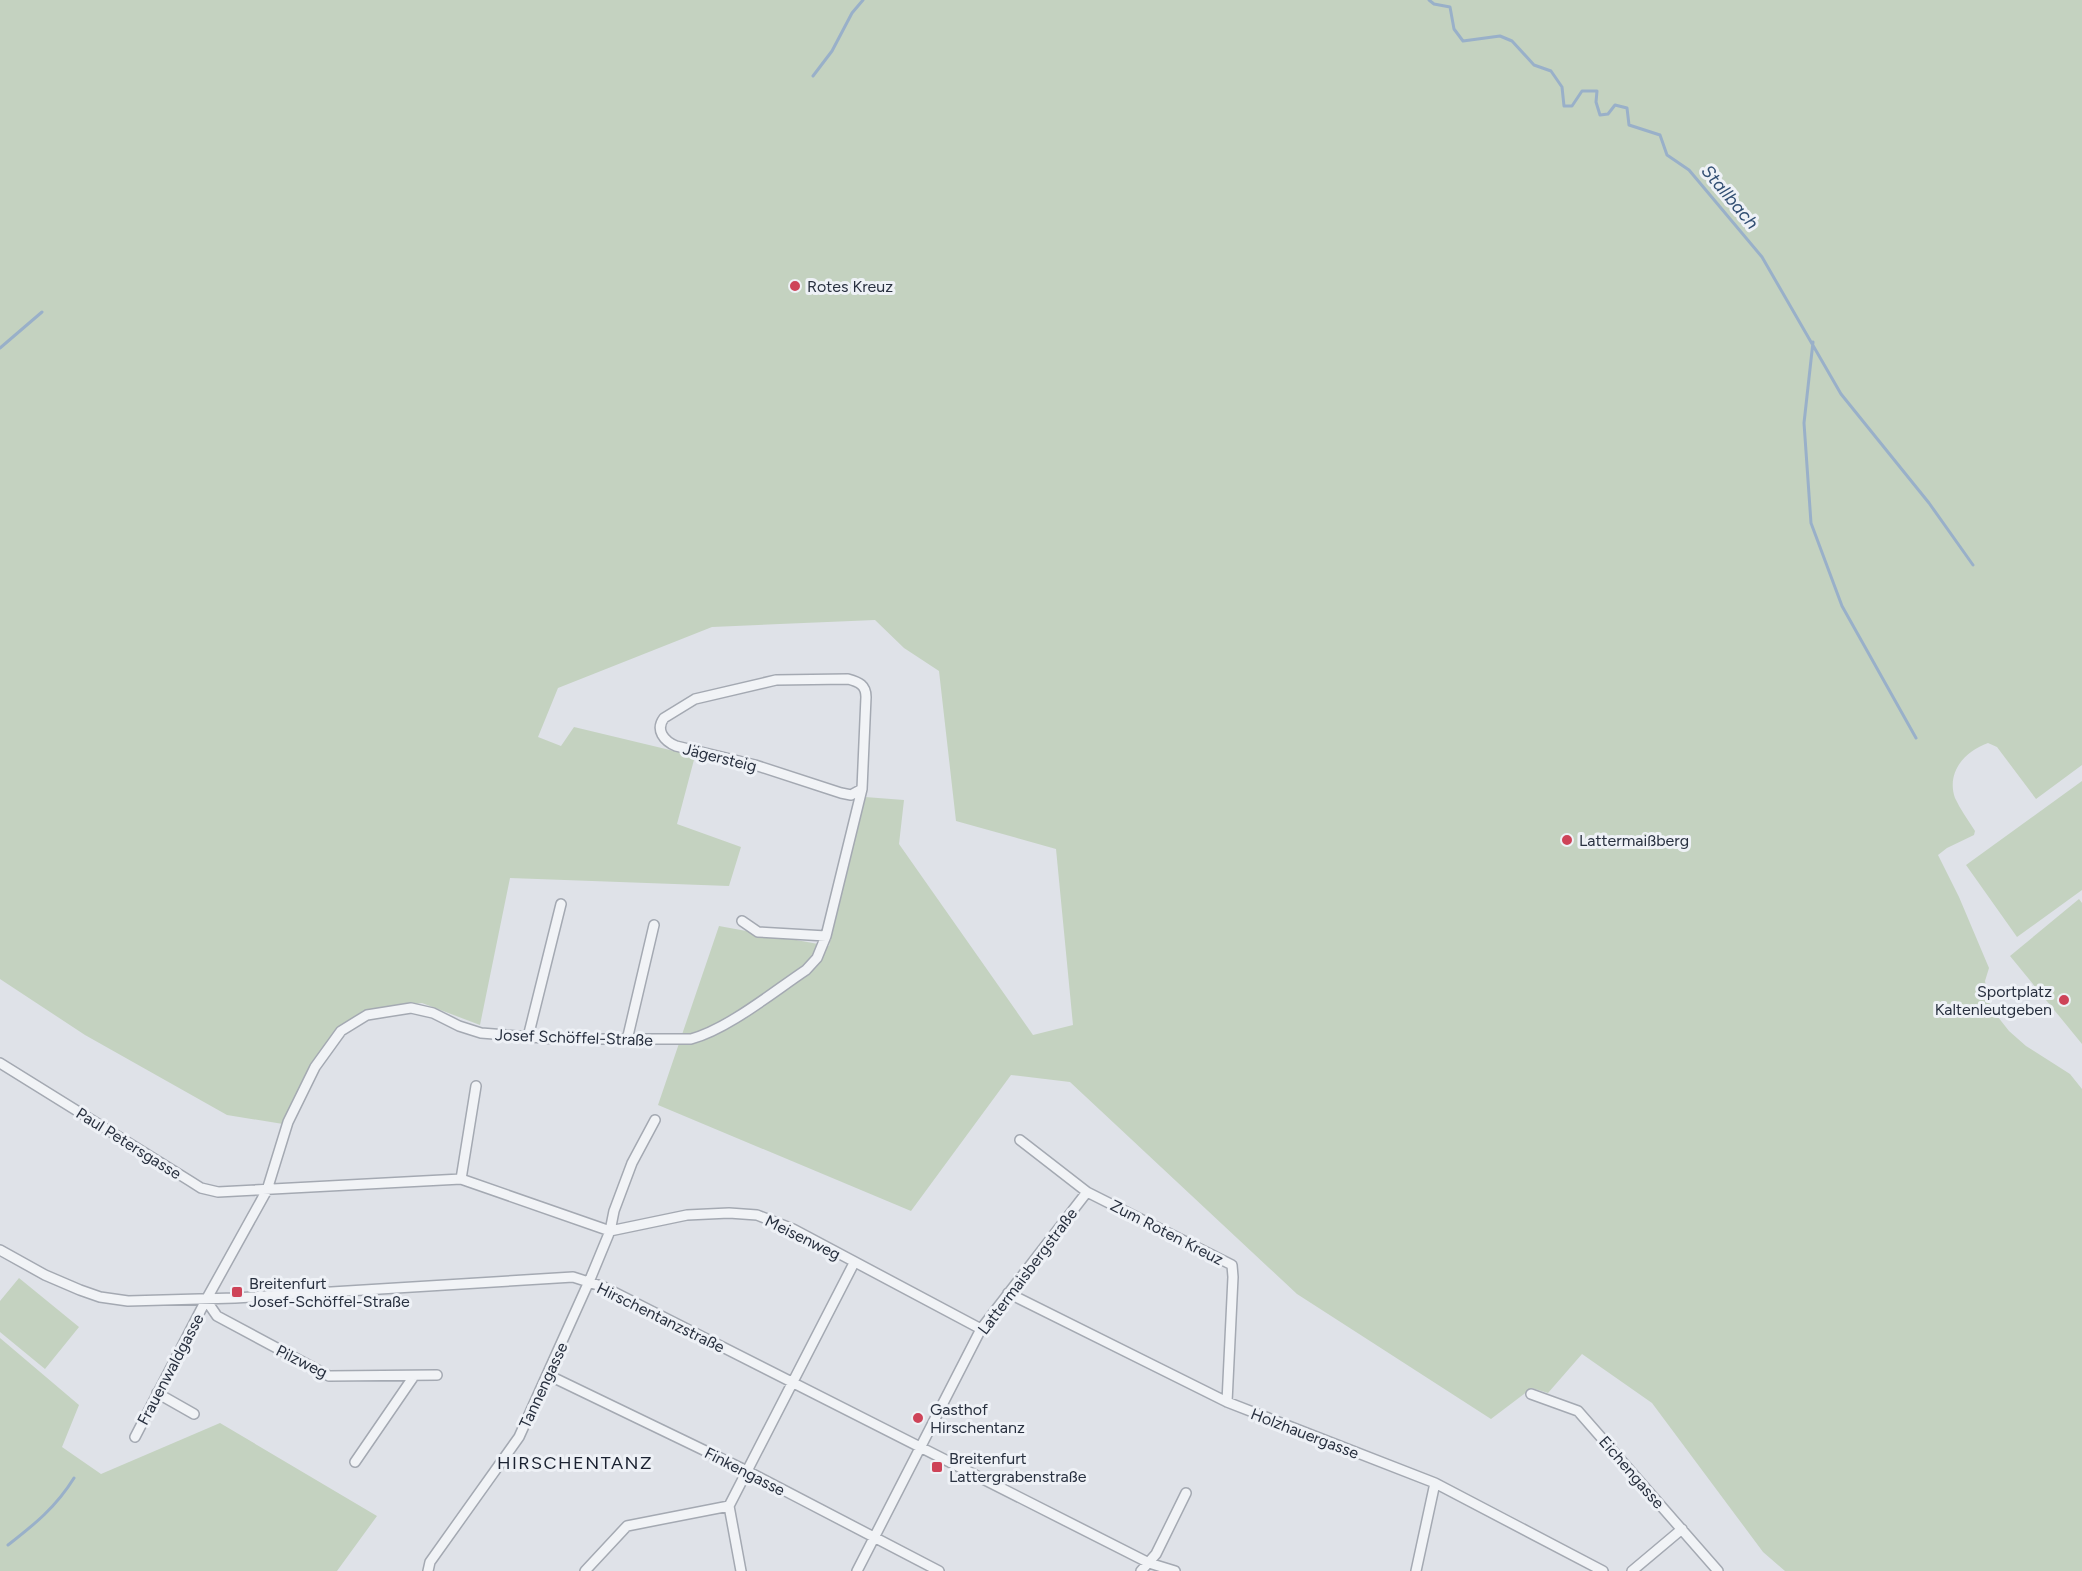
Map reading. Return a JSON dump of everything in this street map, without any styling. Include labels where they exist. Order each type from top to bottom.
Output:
[{"type":"street","name":"Jägersteig","points":[[862,789],[851,795],[841,793],[755,765],[676,746],[663,736],[659,726],[668,714],[695,699],[776,680],[848,679],[865,688]]},
{"type":"street","name":"Josef Schöffel-Straße","points":[[206,1300],[267,1190],[288,1122],[315,1067],[341,1031],[367,1015],[411,1008],[433,1013],[481,1034],[627,1040],[691,1039],[720,1027],[810,968],[826,936],[862,789],[865,688]]},
{"type":"street","points":[[528,1037],[561,904]]},
{"type":"street","points":[[742,921],[758,932],[826,936]]},
{"type":"street","points":[[627,1040],[654,925]]},
{"type":"street","name":"Paul Petersgasse","points":[[0,1063],[201,1188],[218,1192],[267,1190]]},
{"type":"street","points":[[461,1179],[476,1086]]},
{"type":"street","points":[[589,1282],[610,1231],[614,1211],[632,1162],[655,1120]]},
{"type":"street","name":"Zum Roten Kreuz","points":[[1020,1140],[1086,1192],[1232,1265],[1227,1402]]},
{"type":"street","points":[[267,1190],[461,1179],[610,1231]]},
{"type":"street","name":"Lattermaisbergstraße","points":[[857,1571],[981,1329],[1086,1192]]},
{"type":"street","name":"Meisenweg","points":[[610,1231],[687,1215],[746,1213],[768,1218],[981,1329]]},
{"type":"street","name":"Hirschentanzstraße","points":[[0,1250],[45,1275],[100,1297],[128,1301],[206,1300],[573,1277],[604,1287],[1149,1563],[1175,1571]]},
{"type":"street","points":[[741,1571],[729,1506],[854,1263]]},
{"type":"street","name":"Tannengasse","points":[[428,1571],[430,1562],[519,1437],[589,1282]]},
{"type":"street","name":"Holzhauergasse","points":[[1008,1293],[1227,1402],[1435,1483],[1603,1571]]},
{"type":"street","name":"Pilzweg","points":[[206,1300],[217,1316],[328,1376],[437,1374]]},
{"type":"street","name":"Frauenwaldgasse","points":[[135,1437],[206,1300]]},
{"type":"street","name":"Finkengasse","points":[[548,1375],[747,1471],[939,1571]]},
{"type":"street","points":[[355,1462],[414,1376]]},
{"type":"street","points":[[157,1393],[194,1414]]},
{"type":"street","name":"Eichengasse","points":[[1531,1394],[1578,1411],[1718,1571]]},
{"type":"street","points":[[1416,1571],[1435,1483]]},
{"type":"street","points":[[1140,1571],[1156,1554],[1186,1493]]},
{"type":"street","points":[[585,1571],[627,1526],[729,1506]]},
{"type":"street","points":[[1632,1571],[1682,1529]]},
{"type":"green space","points":[[0,0],[2082,0],[2082,765],[2036,799],[1997,747],[1988,743],[1972,751],[1955,771],[1953,788],[1957,802],[1975,831],[1974,835],[1938,855],[1959,897],[1989,968],[1985,981],[1989,1002],[1994,1012],[2009,1031],[2026,1046],[2070,1074],[2082,1089],[2082,1571],[1785,1571],[1763,1552],[1652,1403],[1582,1354],[1548,1393],[1532,1388],[1491,1419],[1297,1294],[1070,1082],[1011,1075],[911,1211],[658,1105],[719,926],[829,946],[865,797],[904,800],[899,844],[1033,1035],[1073,1025],[1056,849],[956,821],[939,671],[904,648],[875,620],[712,627],[558,688],[538,737],[561,746],[574,727],[695,756],[677,824],[741,847],[729,886],[510,878],[480,1025],[422,1003],[368,1011],[343,1025],[314,1059],[283,1124],[227,1115],[85,1035],[0,979]]},
{"type":"green space","points":[[2082,781],[2082,890],[2017,937],[1966,865]]},
{"type":"green space","name":"Sportplatz Kaltenleutgeben","points":[[2079,899],[2082,903],[2082,1044],[2010,956]]},
{"type":"green space","points":[[19,1278],[79,1327],[45,1369],[0,1332],[0,1301]]},
{"type":"green space","points":[[0,1338],[79,1405],[62,1447],[101,1474],[220,1423],[377,1516],[337,1571],[0,1571]]},
{"type":"waterway","points":[[813,76],[832,51],[852,13],[863,0]]},
{"type":"waterway","name":"Stallbach","points":[[1429,0],[1434,4],[1450,7],[1454,29],[1463,41],[1500,36],[1512,41],[1534,65],[1551,71],[1562,87],[1564,106],[1572,106],[1582,91],[1597,91],[1596,102],[1600,115],[1608,114],[1615,105],[1627,108],[1629,125],[1660,135],[1667,155],[1689,170],[1762,257],[1841,394],[1929,503],[1973,565]]},
{"type":"waterway","points":[[0,348],[42,312]]},
{"type":"waterway","points":[[1813,342],[1804,423],[1811,523],[1842,606],[1916,738]]},
{"type":"waterway","points":[[8,1545],[60,1498],[74,1478]]},
{"type":"place","name":"Rotes Kreuz","points":[[795,286]]},
{"type":"place","name":"Lattermaißberg","points":[[1567,840]]},
{"type":"place","name":"Sportplatz Kaltenleutgeben","points":[[2064,1000]]},
{"type":"place","name":"Breitenfurt Josef-Schöffel-Straße","points":[[237,1292]]},
{"type":"place","name":"Gasthof Hirschentanz","points":[[918,1418]]},
{"type":"place","name":"Breitenfurt Lattergrabenstraße","points":[[937,1467]]},
{"type":"district","name":"HIRSCHENTANZ","points":[[575,1463]]}]
